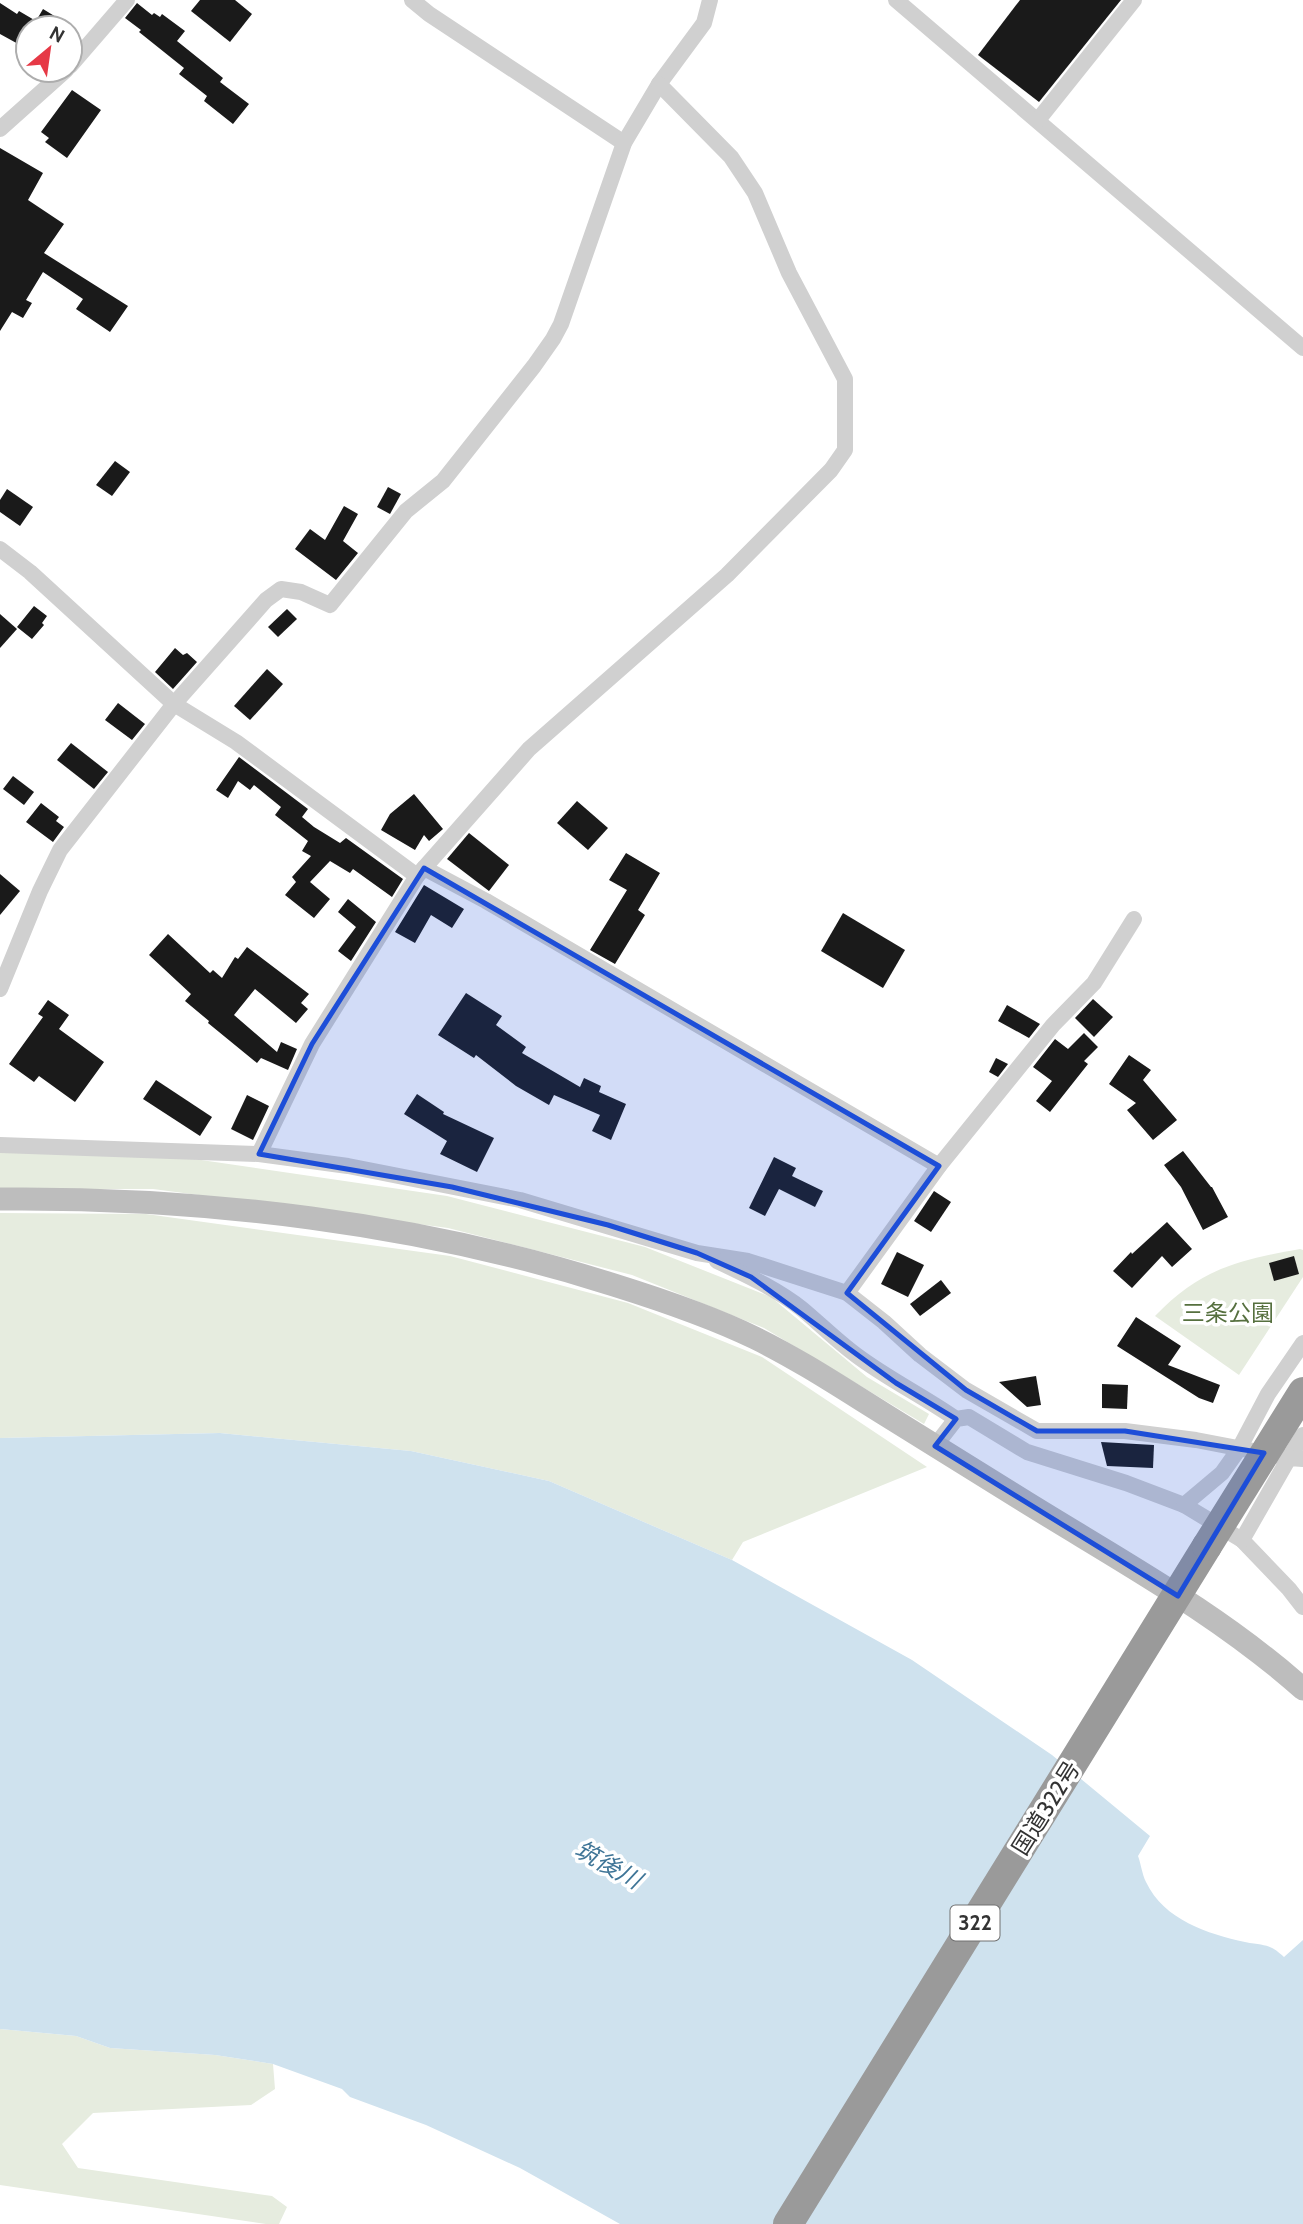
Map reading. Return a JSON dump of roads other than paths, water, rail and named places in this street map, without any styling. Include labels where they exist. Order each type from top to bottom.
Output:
[{"type":"highway","name":"国道322号","points":[[788,2224],[1303,1392]]},
{"type":"street","points":[[84,50],[127,0]]},
{"type":"street","points":[[412,0],[624,144]]},
{"type":"street","points":[[0,989],[40,891],[60,850],[174,704],[266,600],[281,589],[301,592],[330,605],[406,511],[452,470],[534,366],[561,324],[624,144],[659,84],[704,23],[710,0]]},
{"type":"street","points":[[897,0],[1303,348]]},
{"type":"street","points":[[1038,120],[1133,0]]},
{"type":"street","points":[[0,129],[50,84]]},
{"type":"street","points":[[258,1154],[312,1044],[421,872],[529,749],[727,575],[831,470],[845,450],[845,379],[789,273],[755,193],[731,157],[659,84]]},
{"type":"street","points":[[0,549],[30,572],[174,704],[236,742],[421,872],[510,914],[939,1166]]},
{"type":"street","points":[[847,1293],[939,1166],[1053,1025],[1094,983],[1134,919]]},
{"type":"street","points":[[0,1145],[258,1154],[348,1166],[520,1200],[697,1253],[751,1277],[800,1307],[854,1354],[956,1419]]},
{"type":"street","points":[[0,1199],[148,1204],[273,1213],[451,1242],[551,1265],[684,1307],[755,1338],[827,1378],[1178,1596],[1251,1646],[1303,1689]]},
{"type":"street","points":[[697,1253],[748,1261],[847,1293],[966,1390],[1037,1431],[1125,1431],[1196,1440],[1296,1459]]},
{"type":"street","points":[[1184,1505],[1222,1473],[1268,1394],[1303,1343]]},
{"type":"street","points":[[935,1446],[956,1419],[969,1417],[1027,1452],[1126,1483],[1184,1505],[1242,1540],[1303,1607]]},
{"type":"street","points":[[1242,1540],[1296,1459],[1303,1435]]},
{"type":"water","name":"筑後川","points":[[220,1433],[411,1451],[549,1481],[732,1560],[912,1660],[1052,1755],[1150,1836],[1138,1856],[1143,1876],[1154,1895],[1175,1916],[1216,1935],[1270,1947],[1284,1957],[1303,1940],[1303,2224],[620,2224],[520,2168],[426,2125],[350,2097],[342,2089],[273,2064],[215,2055],[110,2048],[76,2036],[0,2029],[0,1438]]},
{"type":"park label","name":"三条公園","points":[[1228,1313]]}]
